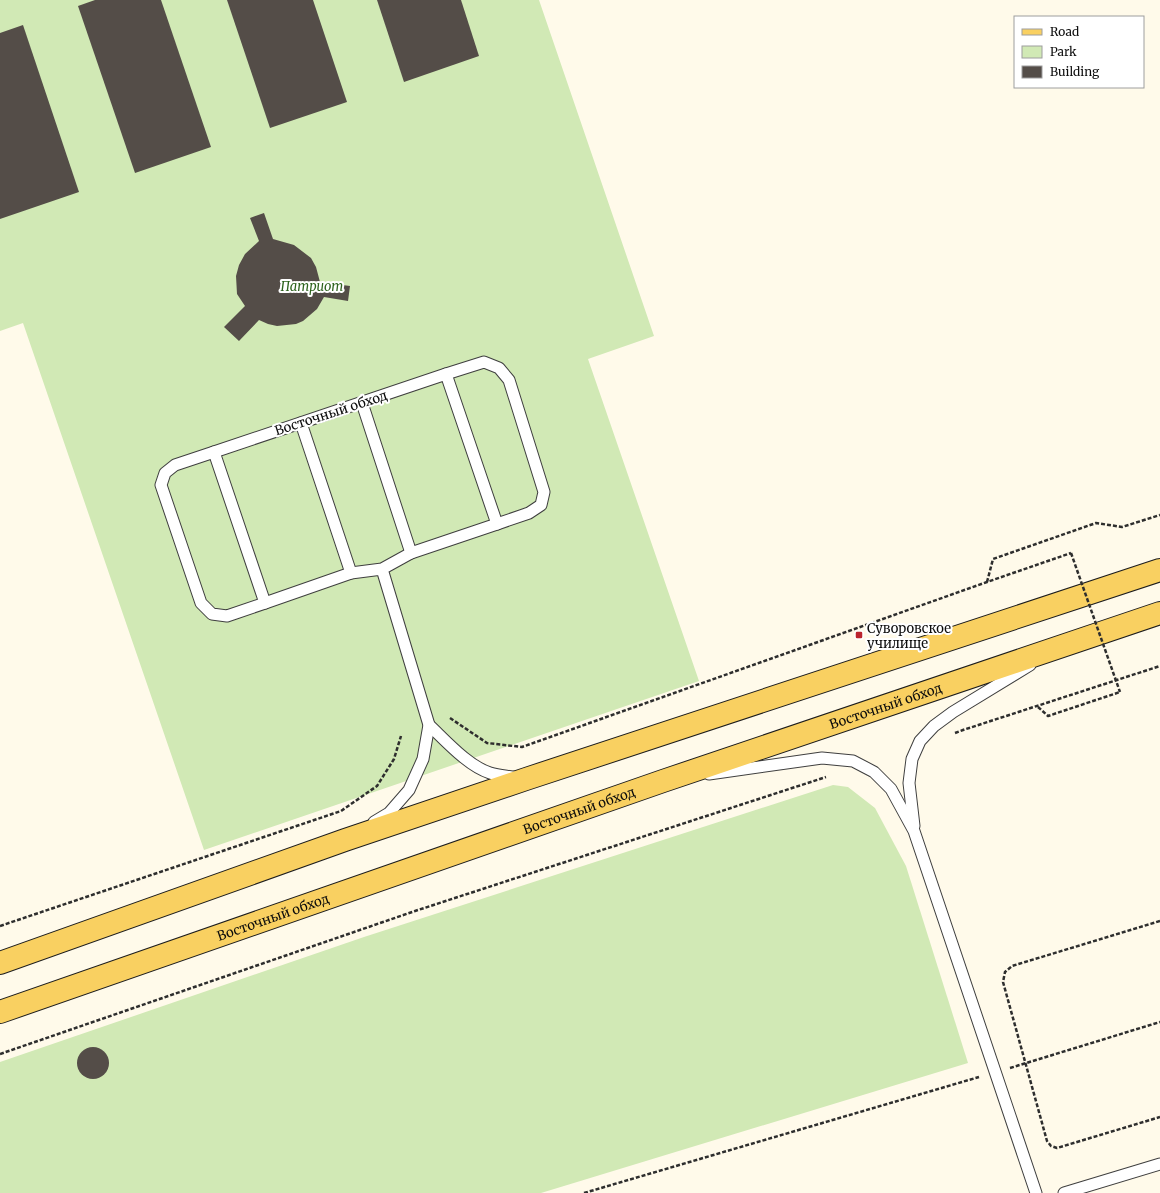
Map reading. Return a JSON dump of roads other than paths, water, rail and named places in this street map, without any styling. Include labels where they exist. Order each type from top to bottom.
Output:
[{"type":"main road","points":[[0,963],[346,840],[526,779],[1160,570]]},
{"type":"main road","name":"Восточный обход","points":[[0,1012],[663,781],[1160,613]]},
{"type":"lane","name":"Восточный обход","points":[[265,603],[227,616],[212,614],[201,603],[161,485],[165,473],[175,465],[484,362],[499,368],[509,380],[544,492],[541,505],[529,513],[497,524]]},
{"type":"lane","points":[[214,452],[265,603],[351,573],[382,569],[411,552],[497,524],[446,374]]},
{"type":"lane","points":[[362,403],[411,552]]},
{"type":"lane","points":[[301,423],[351,573]]},
{"type":"lane","points":[[346,840],[389,813],[409,790],[423,759],[429,725],[382,569]]},
{"type":"lane","points":[[914,831],[909,783],[912,759],[920,741],[934,726],[953,712],[1060,646]]},
{"type":"lane","points":[[429,725],[450,746],[478,767],[490,773],[526,779]]},
{"type":"lane","points":[[663,781],[822,758],[853,761],[874,772],[891,789],[914,831],[1036,1193]]},
{"type":"lane","points":[[1064,1193],[1160,1164]]},
{"type":"place","name":"Суворовское училище","points":[[859,635]]},
{"type":"park label","name":"Патриот","points":[[312,286]]}]
